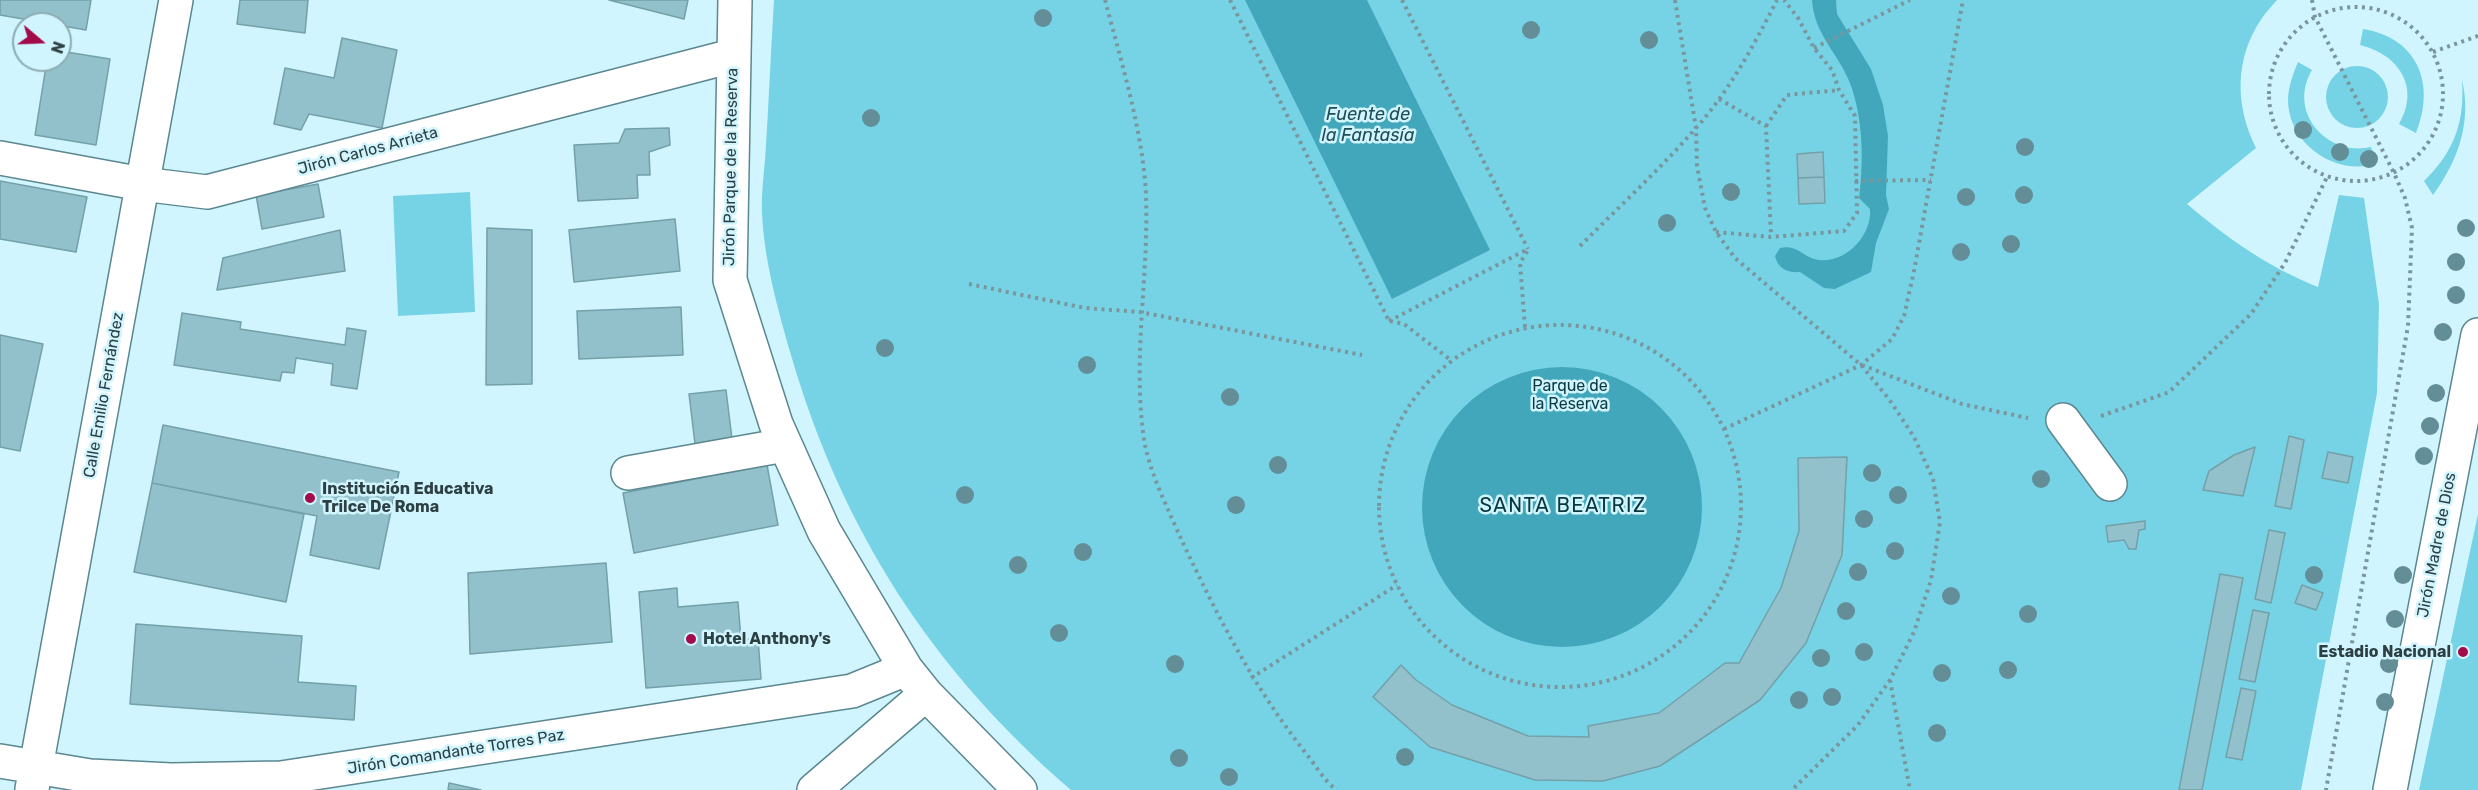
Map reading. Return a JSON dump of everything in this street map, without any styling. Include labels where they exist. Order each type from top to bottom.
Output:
[{"type":"street","name":"Calle Emilio Fernández","points":[[33,779],[176,0]]},
{"type":"street","name":"Jirón Parque de la Reserva","points":[[735,0],[732,56],[730,280],[785,445],[824,531],[916,681],[1020,790]]},
{"type":"street","name":"Jirón Carlos Arrieta","points":[[0,158],[142,184],[207,192],[732,56]]},
{"type":"street","name":"Jirón Madre de Dios","points":[[2390,790],[2475,367],[2478,335]]},
{"type":"street","points":[[2063,420],[2110,484]]},
{"type":"street","points":[[628,473],[785,445]]},
{"type":"street","points":[[814,790],[916,681]]},
{"type":"street","name":"Jirón Comandante Torres Paz","points":[[0,761],[33,779],[90,776],[171,780],[281,778],[916,681]]},
{"type":"path","points":[[1105,0],[1136,130],[1146,193],[1146,264],[1140,312],[1139,384],[1144,442],[1171,517],[1251,678],[1288,731],[1337,790]]},
{"type":"path","points":[[1230,0],[1389,321]]},
{"type":"path","points":[[1402,0],[1528,249]]},
{"type":"path","points":[[1676,0],[1696,128],[1697,166],[1705,208],[1716,232],[1735,258],[1757,279],[1800,311],[1861,364],[1889,399],[1914,437],[1933,479],[1940,522],[1931,580],[1914,632],[1890,680],[1858,725],[1792,790]]},
{"type":"path","points":[[1580,246],[1696,128],[1719,99],[1753,47],[1777,0]]},
{"type":"path","points":[[1716,232],[1771,237],[1844,231],[1857,213],[1855,116],[1839,90],[1832,70],[1784,0]]},
{"type":"path","points":[[1815,47],[1853,26],[1910,0]]},
{"type":"path","points":[[1724,429],[1861,364],[1892,339],[1904,316],[1963,0]]},
{"type":"path","points":[[2312,0],[2315,17],[2405,198],[2412,228],[2408,326],[2326,790]]},
{"type":"path","points":[[2344,7],[2365,7],[2386,11],[2405,21],[2421,34],[2433,52],[2441,71],[2444,92],[2442,113],[2435,134],[2423,151],[2407,166],[2369,181],[2347,182],[2327,177],[2308,168],[2292,154],[2279,137],[2272,117],[2269,96],[2271,75],[2278,55],[2290,37],[2315,17],[2344,7]]},
{"type":"path","points":[[2433,52],[2478,36]]},
{"type":"path","points":[[1771,237],[1766,126],[1787,95],[1839,90]]},
{"type":"path","points":[[1719,99],[1766,126]]},
{"type":"path","points":[[1861,364],[1962,404],[2026,418],[2093,419],[2169,392],[2251,314],[2284,263],[2327,177]]},
{"type":"path","points":[[1857,181],[1931,180]]},
{"type":"path","points":[[1389,321],[1528,249]]},
{"type":"path","points":[[1525,327],[1520,263],[1528,249]]},
{"type":"path","points":[[969,284],[1085,308],[1140,312],[1362,355]]},
{"type":"path","points":[[1389,321],[1404,324],[1452,361]]},
{"type":"path","points":[[1577,325],[1608,330],[1647,345],[1681,369],[1709,401],[1724,429],[1738,470],[1742,504],[1739,538],[1730,570],[1709,609],[1688,634],[1645,668],[1603,684],[1560,689],[1516,684],[1476,668],[1440,643],[1411,610],[1390,571],[1380,533],[1379,494],[1386,456],[1407,411],[1423,387],[1452,361],[1485,340],[1525,327],[1577,325]]},
{"type":"path","points":[[1251,678],[1397,585]]},
{"type":"path","points":[[1890,680],[1910,790]]},
{"type":"green space","name":"Parque de la Reserva","points":[[774,0],[2277,0],[2253,34],[2242,66],[2241,99],[2244,116],[2256,148],[2187,204],[2249,251],[2318,287],[2339,195],[2364,198],[2379,304],[2377,393],[2301,790],[1071,790],[1021,744],[976,697],[935,646],[898,594],[866,539],[837,480],[812,419],[777,303],[763,231],[762,196]]},
{"type":"green space","points":[[2363,29],[2382,34],[2397,42],[2418,66],[2423,81],[2424,97],[2422,115],[2416,133],[2399,124],[2408,97],[2402,74],[2385,56],[2360,45]]},
{"type":"green space","points":[[2298,62],[2312,70],[2306,86],[2304,101],[2308,115],[2316,128],[2326,138],[2340,145],[2355,148],[2371,147],[2376,164],[2344,165],[2329,160],[2304,142],[2295,129],[2288,98]]},
{"type":"green space","points":[[2357,66],[2374,71],[2379,75],[2383,80],[2388,97],[2383,114],[2379,119],[2374,123],[2357,128],[2340,123],[2335,119],[2331,114],[2326,97],[2331,80],[2335,75],[2340,71]]},
{"type":"green space","points":[[2462,80],[2465,111],[2461,140],[2449,169],[2433,195],[2424,181],[2443,159],[2455,135],[2462,109]]},
{"type":"green space","points":[[470,192],[475,312],[398,316],[393,196]]},
{"type":"green space","name":"Estadio Nacional","points":[[2478,514],[2478,790],[2419,790]]},
{"type":"water","name":"Fuente de la Fantasía","points":[[1245,0],[1367,0],[1490,250],[1392,299]]},
{"type":"water","points":[[1812,0],[1836,0],[1837,14],[1871,69],[1883,105],[1888,136],[1886,195],[1889,209],[1876,243],[1871,272],[1835,289],[1824,288],[1800,272],[1784,269],[1778,264],[1775,256],[1780,248],[1786,247],[1813,259],[1829,260],[1839,257],[1856,245],[1870,219],[1870,209],[1859,198],[1862,169],[1858,111],[1845,72],[1817,23]]},
{"type":"water","points":[[1562,367],[1603,373],[1640,391],[1661,408],[1678,429],[1696,466],[1702,507],[1696,548],[1678,585],[1661,606],[1640,623],[1603,641],[1562,647],[1521,641],[1484,623],[1463,606],[1446,585],[1428,548],[1422,507],[1428,466],[1446,429],[1463,408],[1484,391],[1521,373]]},
{"type":"building","points":[[0,0],[91,0],[86,30],[72,28],[72,12],[12,12],[12,17],[0,15]]},
{"type":"building","points":[[240,0],[308,0],[305,33],[237,24]]},
{"type":"building","points":[[609,0],[688,0],[684,19]]},
{"type":"building","points":[[342,38],[397,50],[382,128],[309,114],[301,130],[274,124],[285,68],[334,78]]},
{"type":"building","points":[[72,53],[110,59],[96,145],[35,135],[45,72],[72,72]]},
{"type":"building","points":[[669,128],[670,145],[649,152],[650,175],[637,175],[638,198],[578,201],[574,145],[619,143],[625,129]]},
{"type":"building","points":[[1823,152],[1824,177],[1798,178],[1797,154]]},
{"type":"building","points":[[1824,177],[1825,203],[1799,204],[1798,178]]},
{"type":"building","points":[[0,181],[87,197],[76,252],[0,239]]},
{"type":"building","points":[[318,184],[324,217],[262,229],[256,195]]},
{"type":"building","points":[[675,219],[680,271],[574,282],[569,230]]},
{"type":"building","points":[[487,228],[532,230],[532,384],[486,385]]},
{"type":"building","points":[[340,230],[345,271],[217,290],[223,258]]},
{"type":"building","points":[[681,307],[683,355],[579,359],[577,311]]},
{"type":"building","points":[[182,313],[241,322],[240,329],[345,345],[347,328],[366,331],[357,389],[331,385],[333,364],[296,358],[294,373],[282,372],[280,381],[174,365]]},
{"type":"building","points":[[0,335],[43,344],[20,451],[0,447]]},
{"type":"building","points":[[726,390],[733,447],[696,452],[689,394]]},
{"type":"building","name":"Institución Educativa Trilce De Roma","points":[[163,425],[399,472],[379,569],[310,555],[317,516],[152,483]]},
{"type":"building","points":[[2289,436],[2304,440],[2291,509],[2275,506]]},
{"type":"building","points":[[2255,447],[2243,496],[2203,490],[2209,471],[2234,455]]},
{"type":"building","points":[[2328,452],[2353,457],[2348,483],[2322,478]]},
{"type":"building","points":[[1847,457],[1842,555],[1806,643],[1760,700],[1660,766],[1603,781],[1535,780],[1430,747],[1373,697],[1401,665],[1416,680],[1452,705],[1528,736],[1589,737],[1588,726],[1659,713],[1725,663],[1739,663],[1781,588],[1799,531],[1798,458]]},
{"type":"building","points":[[767,465],[778,525],[634,553],[623,493]]},
{"type":"building","points":[[152,483],[304,514],[286,602],[134,572]]},
{"type":"building","points":[[2145,521],[2145,529],[2139,530],[2136,549],[2129,549],[2124,540],[2108,542],[2106,526]]},
{"type":"building","points":[[2269,530],[2285,533],[2271,603],[2255,599]]},
{"type":"building","points":[[606,563],[612,642],[470,654],[468,573]]},
{"type":"building","points":[[2220,574],[2243,578],[2202,790],[2179,790]]},
{"type":"building","points":[[2302,585],[2323,593],[2316,610],[2295,603]]},
{"type":"building","name":"Hotel Anthony's","points":[[677,588],[678,607],[738,602],[741,640],[758,638],[761,679],[646,688],[639,592]]},
{"type":"building","points":[[2253,610],[2269,613],[2255,682],[2239,679]]},
{"type":"building","points":[[136,624],[302,636],[298,682],[356,686],[354,720],[130,704]]},
{"type":"building","points":[[2241,688],[2256,691],[2242,760],[2226,757]]},
{"type":"building","points":[[449,783],[481,790],[448,790]]},
{"type":"place","name":"Institución Educativa Trilce De Roma","points":[[310,498]]},
{"type":"place","name":"Hotel Anthony's","points":[[691,639]]},
{"type":"place","name":"Estadio Nacional","points":[[2463,652]]},
{"type":"district","name":"SANTA BEATRIZ","points":[[1563,506]]}]
